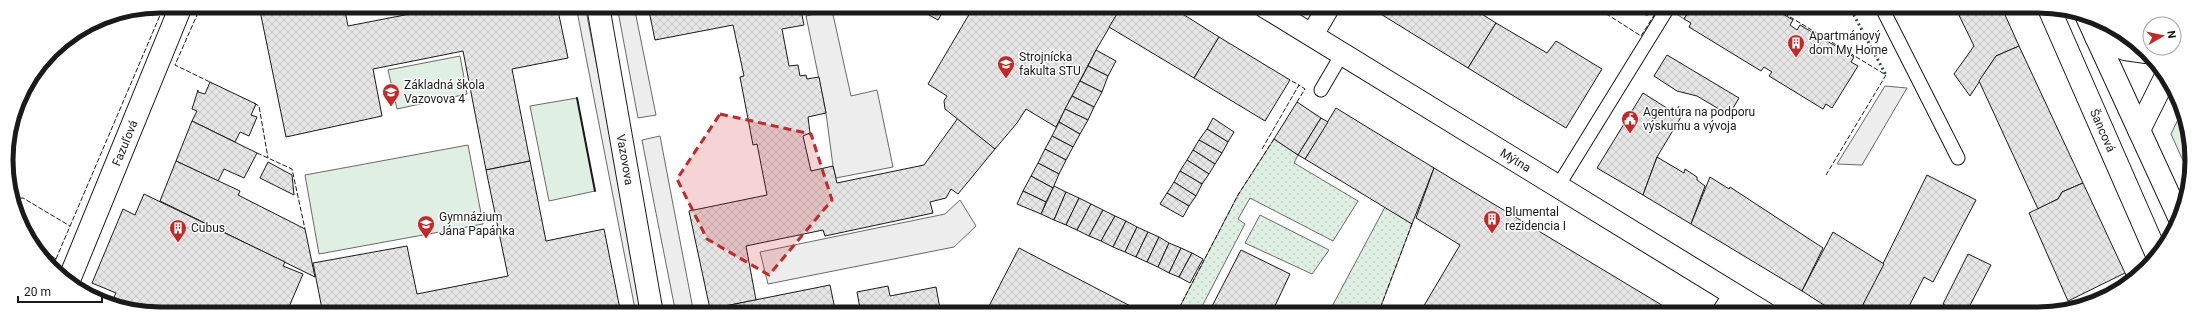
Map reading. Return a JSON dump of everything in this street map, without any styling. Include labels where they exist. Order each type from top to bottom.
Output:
[{"type":"main road","name":"Fazuľová","points":[[70,277],[178,13]]},
{"type":"main road","name":"Vazovova","points":[[599,13],[651,307]]},
{"type":"main road","name":"Mýtna","points":[[1276,13],[1755,307]]},
{"type":"main road","points":[[1312,35],[1325,13]]},
{"type":"main road","name":"Šancová","points":[[2051,13],[2155,250]]},
{"type":"main road","points":[[2089,22],[2176,210]]},
{"type":"main road","points":[[2096,37],[2125,49],[2137,51]]},
{"type":"main road","points":[[2139,130],[2163,83]]},
{"type":"lane","points":[[1558,186],[1665,13]]},
{"type":"lane","points":[[1884,13],[1958,158]]},
{"type":"lane","points":[[1321,90],[1342,54]]},
{"type":"lane","points":[[1721,307],[1731,292]]},
{"type":"highlighted area","points":[[720,114],[811,134],[832,200],[769,275],[707,239],[677,179]]},
{"type":"green space","points":[[460,56],[467,94],[397,109],[388,70]]},
{"type":"green space","points":[[577,98],[595,191],[549,201],[530,106]]},
{"type":"green space","points":[[2179,118],[2184,141],[2185,165],[2171,134]]},
{"type":"green space","points":[[1274,139],[1298,155],[1294,163],[1358,201],[1333,241],[1250,198],[1238,219],[1245,224],[1202,307],[1180,307],[1238,195]]},
{"type":"green space","points":[[468,145],[483,224],[319,254],[305,175]]},
{"type":"green space","points":[[1385,207],[1412,224],[1381,307],[1332,307]]},
{"type":"green space","points":[[1260,215],[1329,250],[1312,274],[1245,243]]},
{"type":"shaded area","points":[[577,13],[586,13],[645,307],[635,307]]},
{"type":"shaded area","points":[[618,13],[635,13],[656,115],[638,118]]},
{"type":"shaded area","points":[[819,13],[833,13],[851,96],[877,90],[893,167],[836,178],[826,113],[806,16]]},
{"type":"shaded area","points":[[1675,13],[1688,13],[1684,19]]},
{"type":"shaded area","points":[[1885,86],[1907,88],[1862,165],[1837,164]]},
{"type":"shaded area","points":[[660,136],[693,307],[675,307],[642,140]]},
{"type":"shaded area","points":[[960,200],[976,226],[954,247],[768,284],[760,252],[945,214]]},
{"type":"building","points":[[260,13],[345,13],[348,26],[415,13],[558,13],[568,58],[512,69],[530,161],[486,170],[463,51],[373,69],[382,116],[286,137]]},
{"type":"building","points":[[649,13],[802,13],[804,25],[782,29],[789,66],[798,65],[800,76],[806,75],[807,79],[819,77],[826,113],[808,117],[810,133],[803,136],[811,171],[833,166],[837,183],[924,165],[958,118],[995,149],[958,194],[951,189],[946,198],[930,202],[933,213],[825,236],[823,230],[746,246],[756,300],[720,307],[710,307],[689,211],[767,195],[757,144],[753,145],[740,77],[744,76],[733,25],[655,40]]},
{"type":"building","points":[[926,13],[942,13],[938,20]]},
{"type":"building","name":"Strojnícka fakulta STU","points":[[970,13],[1118,13],[1096,50],[1056,127],[1026,109],[1017,123],[995,149],[945,109],[944,101],[947,96],[928,84]]},
{"type":"building","points":[[1118,13],[1181,13],[1219,37],[1194,78],[1109,27]]},
{"type":"building","points":[[1379,13],[1480,13],[1496,23],[1468,68]]},
{"type":"building","name":"Apartmánový dom My Home","points":[[1688,13],[1781,13],[1793,20],[1790,25],[1797,30],[1800,25],[1854,57],[1851,62],[1858,66],[1832,108],[1826,104],[1823,109],[1769,76],[1772,72],[1764,67],[1761,71],[1689,27],[1691,23],[1684,19]]},
{"type":"building","points":[[1958,13],[2004,13],[2019,46],[1996,56],[1970,96],[1954,74],[1974,46]]},
{"type":"building","points":[[1496,23],[1547,53],[1556,41],[1602,69],[1566,128],[1468,68]]},
{"type":"building","points":[[1219,37],[1290,80],[1265,121],[1194,78]]},
{"type":"building","points":[[2019,46],[2083,183],[2062,192],[2058,199],[2038,209],[1979,81],[1996,56]]},
{"type":"building","points":[[1096,50],[1116,61],[1108,76],[1088,66]]},
{"type":"building","points":[[1667,55],[1739,98],[1729,115],[1697,96],[1677,91],[1654,76]]},
{"type":"building","points":[[1088,66],[1108,76],[1102,92],[1080,81]]},
{"type":"building","points":[[1080,81],[1102,92],[1094,107],[1072,96]]},
{"type":"building","points":[[210,82],[256,104],[251,115],[257,117],[249,136],[240,132],[235,142],[192,121],[197,111],[192,109],[198,90],[198,92],[205,94]]},
{"type":"building","points":[[1643,93],[1681,117],[1657,157],[1643,195],[1597,168]]},
{"type":"building","points":[[1072,96],[1094,107],[1088,120],[1065,109]]},
{"type":"building","points":[[1297,102],[1321,118],[1298,155],[1274,139]]},
{"type":"building","points":[[1336,108],[1434,168],[1412,224],[1305,159]]},
{"type":"building","points":[[1065,109],[1088,120],[1080,134],[1059,122]]},
{"type":"building","points":[[1213,118],[1234,132],[1228,142],[1207,129]]},
{"type":"building","points":[[1321,118],[1328,122],[1305,159],[1298,155]]},
{"type":"building","points":[[192,121],[257,153],[244,178],[224,169],[218,181],[176,161]]},
{"type":"building","points":[[1059,122],[1080,134],[1073,147],[1052,136]]},
{"type":"building","points":[[1207,129],[1228,142],[1222,153],[1199,140]]},
{"type":"building","points":[[1052,136],[1073,147],[1066,160],[1045,149]]},
{"type":"building","points":[[1199,140],[1222,153],[1215,164],[1193,150]]},
{"type":"building","points":[[1045,149],[1066,160],[1059,174],[1038,163]]},
{"type":"building","points":[[1193,150],[1215,164],[1209,174],[1187,160]]},
{"type":"building","points":[[1657,157],[1684,173],[1685,169],[1697,177],[1697,180],[1705,186],[1691,224],[1643,195]]},
{"type":"building","points":[[1187,160],[1209,174],[1202,184],[1180,171]]},
{"type":"building","points":[[176,161],[240,191],[238,195],[305,229],[315,277],[160,201]]},
{"type":"building","points":[[530,161],[546,241],[604,229],[620,307],[322,307],[313,263],[407,246],[417,294],[508,276],[486,170]]},
{"type":"building","points":[[268,162],[292,175],[294,195],[260,178]]},
{"type":"building","points":[[1038,163],[1059,174],[1053,188],[1031,176]]},
{"type":"building","name":"Blumental rezidencia I","points":[[1434,168],[1665,307],[1423,307],[1460,245],[1416,218]]},
{"type":"building","points":[[1180,171],[1202,184],[1196,196],[1174,182]]},
{"type":"building","points":[[1927,175],[1976,200],[1933,282],[1924,277],[1909,307],[1861,307]]},
{"type":"building","points":[[1031,176],[1053,188],[1046,202],[1023,191]]},
{"type":"building","points":[[1710,177],[1729,189],[1730,187],[1823,248],[1802,291],[1691,224]]},
{"type":"building","points":[[1174,182],[1196,196],[1189,206],[1167,193]]},
{"type":"building","points":[[2083,183],[2125,273],[2068,301],[2029,213],[2058,199],[2062,192]]},
{"type":"building","points":[[1054,186],[1066,192],[1054,220],[1041,214]]},
{"type":"building","points":[[1023,191],[1046,202],[1041,214],[1017,204]]},
{"type":"building","points":[[1066,192],[1079,198],[1066,225],[1054,220]]},
{"type":"building","points":[[1167,193],[1189,206],[1183,217],[1160,204]]},
{"type":"building","name":"Cubus","points":[[144,194],[285,262],[283,266],[303,274],[289,307],[150,307],[113,299],[116,293],[92,283],[123,209],[135,215]]},
{"type":"building","points":[[1079,198],[1091,204],[1077,230],[1066,225]]},
{"type":"building","points":[[1091,204],[1103,210],[1089,236],[1077,230]]},
{"type":"building","points":[[1103,210],[1115,216],[1101,241],[1089,236]]},
{"type":"building","points":[[1115,216],[1126,221],[1113,247],[1101,241]]},
{"type":"building","points":[[1126,221],[1137,227],[1125,252],[1113,247]]},
{"type":"building","points":[[1137,227],[1148,232],[1136,257],[1125,252]]},
{"type":"building","points":[[1148,232],[1159,237],[1147,262],[1136,257]]},
{"type":"building","points":[[1833,232],[1884,264],[1862,307],[1827,307],[1802,291]]},
{"type":"building","points":[[1159,237],[1169,243],[1158,267],[1147,262]]},
{"type":"building","points":[[1169,243],[1181,248],[1169,273],[1158,267]]},
{"type":"building","points":[[1019,248],[1132,307],[989,307]]},
{"type":"building","points":[[1181,248],[1192,253],[1179,277],[1169,273]]},
{"type":"building","points":[[1241,250],[1290,274],[1274,307],[1212,307]]},
{"type":"building","points":[[45,251],[56,259],[54,262]]},
{"type":"building","points":[[1192,253],[1203,259],[1190,283],[1179,277]]},
{"type":"building","points":[[1968,254],[1991,265],[1969,307],[1948,307],[1943,304]]},
{"type":"building","points":[[830,285],[835,307],[720,307]]},
{"type":"building","points":[[888,286],[890,296],[936,287],[940,307],[860,307],[857,292]]},
{"type":"hedge","points":[[1853,13],[1886,75]]},
{"type":"fence","points":[[56,259],[161,13]]},
{"type":"fence","points":[[198,13],[175,65],[212,83]]},
{"type":"fence","points":[[1605,13],[1641,36],[1656,13]]},
{"type":"fence","points":[[1784,13],[1886,75],[1826,175]]},
{"type":"fence","points":[[1262,149],[1299,85],[1290,80]]},
{"type":"fence","points":[[1297,102],[1305,89],[1299,85]]},
{"type":"fence","points":[[254,103],[259,106],[268,158]]},
{"type":"fence","points":[[1180,307],[1238,195],[1274,139]]},
{"type":"fence","points":[[257,153],[292,169],[305,229]]},
{"type":"fence","points":[[18,198],[23,198],[70,226]]},
{"type":"fence","points":[[1381,307],[1412,224]]},
{"type":"fence","points":[[2125,273],[2127,277]]},
{"type":"wall","points":[[577,98],[595,191]]},
{"type":"place","name":"Apartmánový dom My Home","points":[[1796,58]]},
{"type":"place","name":"Strojnícka fakulta STU","points":[[1006,79]]},
{"type":"place","name":"Základná škola Vazovova 4","points":[[391,107]]},
{"type":"place","name":"Agentúra na podporu výskumu a vývoja","points":[[1630,134]]},
{"type":"place","name":"Blumental rezidencia I","points":[[1492,234]]},
{"type":"place","name":"Gymnázium Jána Papánka","points":[[426,239]]},
{"type":"place","name":"Cubus","points":[[178,243]]}]
